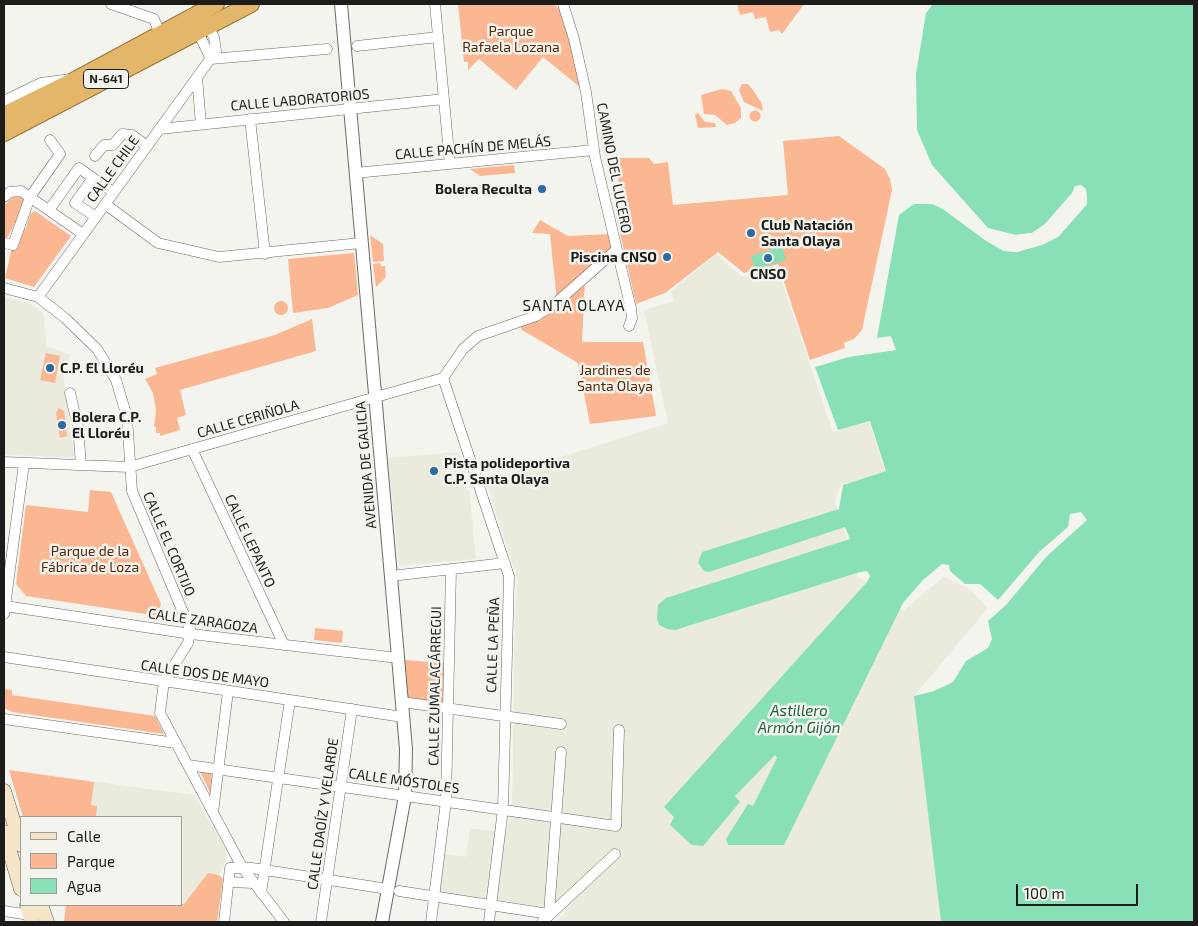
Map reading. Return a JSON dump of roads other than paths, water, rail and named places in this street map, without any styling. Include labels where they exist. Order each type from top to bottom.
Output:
[{"type":"highway","name":"N-641","points":[[4,133],[251,4]]},
{"type":"highway","name":"N-641","points":[[4,115],[76,79],[209,6]]},
{"type":"main road","points":[[4,791],[14,836],[20,881]]},
{"type":"street","points":[[111,4],[154,20],[160,34]]},
{"type":"street","name":"AVENIDA DE GALICIA","points":[[341,4],[407,774],[394,890],[382,922]]},
{"type":"street","points":[[435,4],[450,164]]},
{"type":"street","name":"CAMINO DEL LUCERO","points":[[554,4],[566,16]]},
{"type":"street","name":"CAMINO DEL LUCERO","points":[[563,4],[574,39],[586,92],[594,150],[631,309],[632,318],[629,326]]},
{"type":"street","points":[[179,24],[203,29],[212,59],[328,49]]},
{"type":"street","points":[[357,46],[438,37]]},
{"type":"street","name":"CALLE CHILE","points":[[38,297],[212,59]]},
{"type":"street","points":[[197,77],[201,124]]},
{"type":"street","points":[[4,101],[41,83],[62,78],[76,79]]},
{"type":"street","name":"CALLE LABORATORIOS","points":[[160,129],[444,99]]},
{"type":"street","points":[[250,119],[265,254]]},
{"type":"street","points":[[95,156],[104,144],[114,145],[122,134],[132,135],[147,146]]},
{"type":"street","points":[[4,243],[13,245],[30,197],[60,154],[50,140]]},
{"type":"street","name":"CALLE PACHÍN DE MELÁS","points":[[355,173],[594,150]]},
{"type":"street","points":[[49,210],[79,168],[114,192]]},
{"type":"street","points":[[93,178],[75,203],[96,217]]},
{"type":"street","points":[[4,197],[10,192],[21,191],[83,234]]},
{"type":"street","points":[[105,204],[162,244],[219,257],[265,254],[361,243]]},
{"type":"street","points":[[442,378],[463,349],[478,336],[536,316],[557,302],[616,250]]},
{"type":"street","name":"CALLE EL CORTIJO","points":[[4,288],[38,297],[77,328],[95,346],[108,364],[116,380],[126,417],[132,491],[190,634]]},
{"type":"street","name":"CALLE CERIÑOLA","points":[[4,462],[129,467],[442,378]]},
{"type":"street","name":"CALLE LA PEÑA","points":[[442,378],[509,576],[502,809],[489,922]]},
{"type":"street","points":[[70,393],[78,427],[81,465]]},
{"type":"street","name":"CALLE LEPANTO","points":[[192,449],[284,645]]},
{"type":"street","points":[[4,610],[24,463]]},
{"type":"street","points":[[391,576],[505,563]]},
{"type":"street","name":"CALLE ZUMALACÁRREGUI","points":[[430,922],[446,800],[451,569]]},
{"type":"street","name":"CALLE ZARAGOZA","points":[[4,610],[398,658]]},
{"type":"street","points":[[190,634],[188,643],[164,681],[160,713],[242,867],[284,922]]},
{"type":"street","name":"CALLE DOS DE MAYO","points":[[4,657],[403,717]]},
{"type":"street","points":[[212,813],[228,691]]},
{"type":"street","points":[[261,894],[290,700]]},
{"type":"street","points":[[402,702],[561,724]]},
{"type":"street","name":"CALLE DAOÍZ Y VELARDE","points":[[321,922],[352,709]]},
{"type":"street","points":[[4,719],[176,743]]},
{"type":"street","name":"CALLE MÓSTOLES","points":[[188,765],[405,796],[446,800],[616,826],[619,730]]},
{"type":"street","points":[[546,918],[558,818],[561,752]]},
{"type":"street","points":[[4,827],[14,836]]},
{"type":"street","points":[[546,918],[615,854]]},
{"type":"street","points":[[224,922],[230,868],[242,867],[434,896],[546,918]]},
{"type":"street","points":[[228,882],[253,883]]},
{"type":"street","points":[[4,911],[36,913]]},
{"type":"water","name":"Astillero Armón Gijón","points":[[933,4],[1194,4],[1194,922],[941,922],[914,696],[934,691],[953,682],[966,661],[988,648],[992,639],[988,621],[1006,605],[1046,557],[1087,520],[1081,512],[1070,514],[1068,527],[1039,552],[998,600],[980,584],[965,584],[950,571],[949,565],[942,564],[922,581],[903,603],[784,845],[728,845],[726,839],[748,804],[753,806],[777,758],[775,755],[735,796],[740,802],[703,846],[692,845],[670,825],[674,817],[664,807],[867,582],[870,576],[867,571],[860,572],[675,630],[659,625],[657,619],[658,605],[666,598],[850,539],[845,527],[709,572],[704,571],[698,563],[702,552],[839,509],[843,485],[886,471],[870,421],[838,430],[815,367],[849,357],[896,350],[891,336],[877,338],[899,215],[905,208],[914,204],[933,204],[1004,251],[1017,252],[1058,237],[1087,204],[1086,189],[1075,186],[1072,193],[1045,224],[1032,233],[1016,235],[1004,233],[988,228],[932,165],[917,130],[916,74],[926,13]]},
{"type":"water","name":"CNSO","points":[[782,246],[786,260],[755,269],[751,256]]},
{"type":"place","name":"Bolera Reculta","points":[[542,189]]},
{"type":"place","name":"Club Natación Santa Olaya","points":[[751,233]]},
{"type":"place","name":"Piscina CNSO","points":[[667,257]]},
{"type":"place","name":"CNSO","points":[[768,258]]},
{"type":"place","name":"C.P. El Lloréu","points":[[50,368]]},
{"type":"place","name":"Bolera C.P. El Lloréu","points":[[62,425]]},
{"type":"place","name":"Pista polideportiva C.P. Santa Olaya","points":[[434,471]]},
{"type":"district","name":"SANTA OLAYA","points":[[574,306]]},
{"type":"park label","name":"Parque Rafaela Lozana","points":[[511,40]]},
{"type":"park label","name":"Jardines de Santa Olaya","points":[[615,378]]},
{"type":"park label","name":"Parque de la Fábrica de Loza","points":[[90,560]]}]
